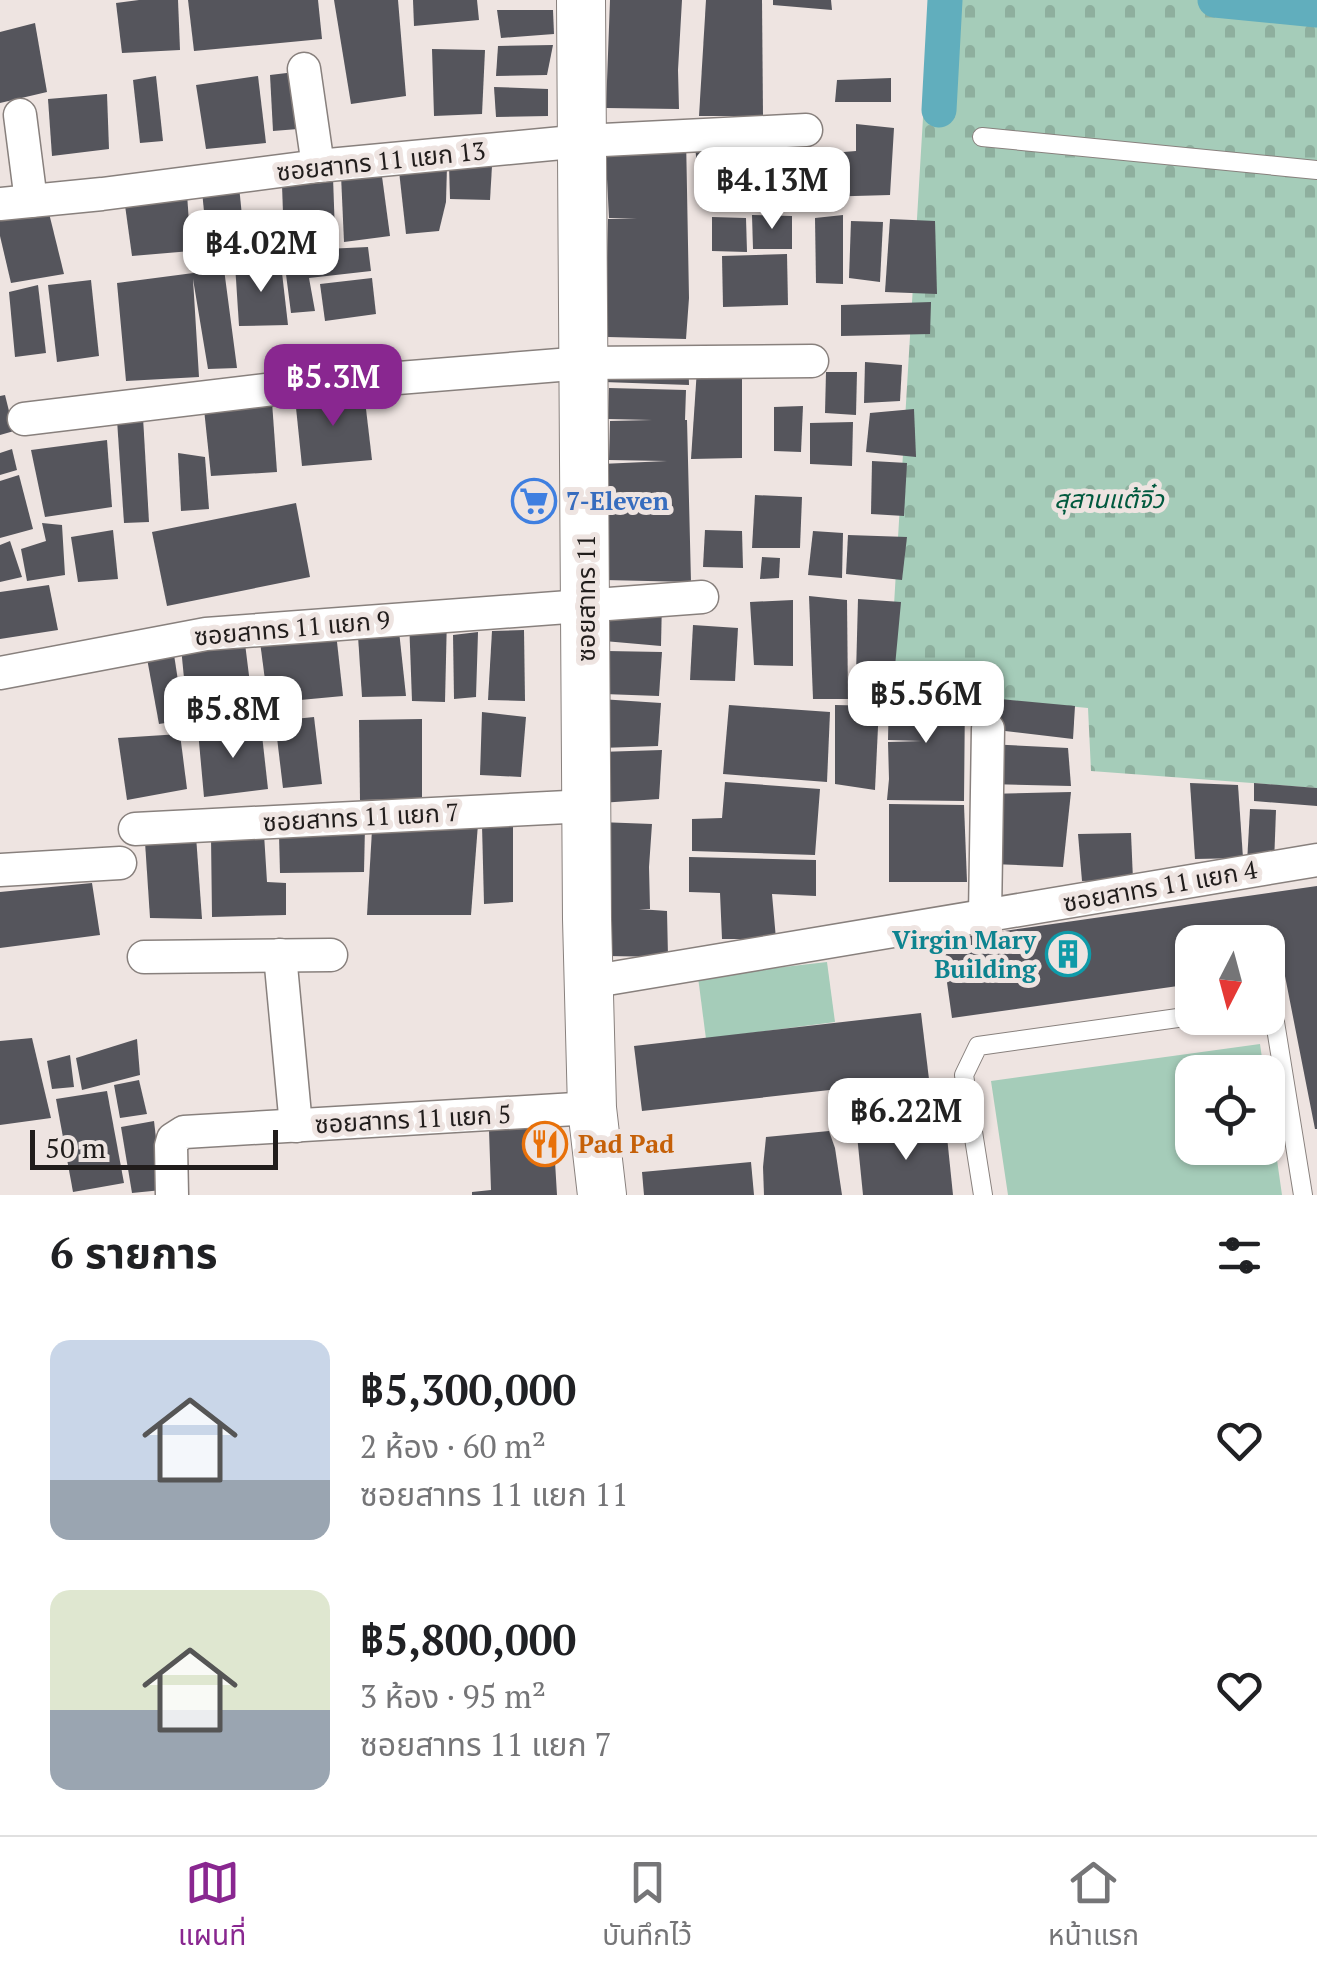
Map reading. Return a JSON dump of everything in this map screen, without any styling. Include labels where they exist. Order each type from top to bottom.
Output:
[{"type":"street","name":"ซอยสาทร 11","points":[[581,0],[589,982],[592,1108],[602,1195]]},
{"type":"street","points":[[304,69],[318,166]]},
{"type":"street","points":[[16,202],[20,115]]},
{"type":"street","name":"ซอยสาทร 11 แยก 13","points":[[16,202],[318,166],[583,141],[806,130]]},
{"type":"street","points":[[24,419],[300,386],[584,363],[812,361]]},
{"type":"street","name":"ซอยสาทร 11 แยก 9","points":[[0,673],[206,634],[702,597]]},
{"type":"street","points":[[984,916],[988,729]]},
{"type":"street","name":"ซอยสาทร 11 แยก 7","points":[[135,828],[587,806]]},
{"type":"street","name":"ซอยสาทร 11 แยก 4","points":[[589,982],[1317,860]]},
{"type":"street","points":[[0,870],[120,863]]},
{"type":"street","points":[[144,957],[330,955]]},
{"type":"street","points":[[280,956],[296,1126]]},
{"type":"street","name":"ซอยสาทร 11 แยก 5","points":[[172,1195],[171,1146],[173,1139],[184,1132],[592,1108]]},
{"type":"lane","points":[[982,137],[1317,170]]},
{"type":"lane","points":[[983,1195],[964,1074],[978,1046],[1175,1018]]},
{"type":"lane","points":[[1276,1035],[1303,1195]]},
{"type":"green space","name":"สุสานแต้จิ๋ว","points":[[930,0],[1317,0],[1317,788],[1091,771],[1088,708],[889,689]]},
{"type":"green space","points":[[827,962],[835,1022],[706,1039],[698,977]]},
{"type":"green space","points":[[1260,1044],[1262,1055],[1180,1055]]},
{"type":"green space","points":[[1175,1056],[1175,1165],[1278,1165],[1282,1195],[1008,1195],[991,1081]]},
{"type":"building","points":[[178,0],[180,50],[122,53],[116,3]]},
{"type":"building","points":[[188,0],[318,0],[322,39],[194,51]]},
{"type":"building","points":[[334,0],[398,0],[406,96],[351,104]]},
{"type":"building","points":[[413,0],[477,0],[479,20],[414,26]]},
{"type":"building","points":[[610,0],[682,0],[679,109],[606,108]]},
{"type":"building","points":[[706,0],[762,0],[763,116],[699,116]]},
{"type":"building","points":[[773,0],[831,0],[832,10],[773,5]]},
{"type":"building","points":[[497,10],[553,10],[554,34],[501,38]]},
{"type":"building","points":[[35,23],[47,92],[0,103],[0,32]]},
{"type":"building","points":[[553,45],[547,75],[496,76],[498,46]]},
{"type":"building","points":[[432,49],[485,50],[482,114],[434,116]]},
{"type":"building","points":[[295,72],[298,129],[273,131],[270,75]]},
{"type":"building","points":[[156,76],[163,141],[140,143],[133,80]]},
{"type":"building","points":[[258,76],[266,143],[206,149],[196,85]]},
{"type":"building","points":[[891,78],[891,102],[835,102],[837,80]]},
{"type":"building","points":[[494,87],[548,89],[548,116],[496,117]]},
{"type":"building","points":[[107,94],[109,149],[52,156],[48,99]]},
{"type":"building","points":[[856,124],[894,128],[890,195],[819,197],[820,154],[856,151]]},
{"type":"building","points":[[806,130],[810,197],[700,200],[695,145]]},
{"type":"building","points":[[686,136],[686,339],[608,337],[608,219],[637,219],[609,218],[605,140]]},
{"type":"building","points":[[449,165],[492,166],[490,200],[450,199]]},
{"type":"building","points":[[447,166],[446,202],[439,231],[406,234],[399,171]]},
{"type":"building","points":[[381,169],[390,236],[344,242],[341,175]]},
{"type":"building","points":[[333,177],[335,234],[284,241],[282,185]]},
{"type":"building","points":[[239,186],[244,236],[207,242],[202,191]]},
{"type":"building","points":[[187,194],[191,251],[132,256],[124,198]]},
{"type":"building","points":[[48,209],[64,274],[11,283],[0,236],[0,218]]},
{"type":"building","points":[[752,215],[792,216],[792,249],[753,249]]},
{"type":"building","points":[[843,215],[843,284],[816,283],[815,218]]},
{"type":"building","points":[[712,217],[746,218],[747,252],[712,251]]},
{"type":"building","points":[[890,219],[935,221],[937,294],[885,292]]},
{"type":"building","points":[[851,221],[883,222],[880,282],[849,278]]},
{"type":"building","points":[[368,247],[371,271],[309,278],[315,311],[291,313],[283,251]]},
{"type":"building","points":[[787,254],[788,305],[723,307],[722,256]]},
{"type":"building","points":[[235,264],[281,264],[288,325],[239,326]]},
{"type":"building","points":[[224,269],[237,368],[208,369],[193,279],[199,377],[126,381],[117,283]]},
{"type":"building","points":[[372,278],[376,314],[325,321],[320,284]]},
{"type":"building","points":[[91,280],[99,356],[57,362],[48,285]]},
{"type":"building","points":[[38,285],[46,353],[15,357],[9,292]]},
{"type":"building","points":[[931,302],[930,334],[841,336],[841,305]]},
{"type":"building","points":[[607,351],[688,352],[689,385],[604,382]]},
{"type":"building","points":[[865,362],[902,365],[900,401],[864,403]]},
{"type":"building","points":[[697,369],[742,369],[742,458],[691,459]]},
{"type":"building","points":[[826,372],[857,372],[856,415],[825,413]]},
{"type":"building","points":[[609,388],[686,390],[691,582],[605,580],[601,464],[667,461],[609,460],[610,421],[652,420],[608,419]]},
{"type":"building","points":[[364,392],[372,460],[302,466],[295,398]]},
{"type":"building","points":[[5,395],[14,431],[0,435],[0,396]]},
{"type":"building","points":[[272,402],[277,472],[211,476],[204,409]]},
{"type":"building","points":[[803,406],[801,452],[774,451],[774,407]]},
{"type":"building","points":[[914,409],[916,457],[866,452],[870,413]]},
{"type":"building","points":[[143,417],[149,522],[124,523],[117,420]]},
{"type":"building","points":[[853,422],[852,466],[810,464],[810,423]]},
{"type":"building","points":[[107,440],[112,507],[45,517],[31,450]]},
{"type":"building","points":[[12,449],[17,470],[0,475],[0,453]]},
{"type":"building","points":[[178,453],[205,457],[209,509],[181,511]]},
{"type":"building","points":[[872,461],[907,463],[904,516],[871,514]]},
{"type":"building","points":[[19,475],[33,529],[0,538],[0,481]]},
{"type":"building","points":[[755,495],[802,497],[800,548],[752,548]]},
{"type":"building","points":[[296,503],[310,577],[167,606],[152,532]]},
{"type":"building","points":[[42,523],[62,525],[65,575],[27,581],[21,549],[46,541]]},
{"type":"building","points":[[113,530],[118,579],[78,582],[71,537]]},
{"type":"building","points":[[705,530],[742,531],[743,568],[703,567]]},
{"type":"building","points":[[813,531],[843,533],[842,578],[808,575]]},
{"type":"building","points":[[848,535],[907,537],[902,580],[846,574]]},
{"type":"building","points":[[10,541],[22,577],[0,582],[0,545]]},
{"type":"building","points":[[762,557],[780,558],[779,578],[760,579]]},
{"type":"building","points":[[49,585],[58,630],[0,639],[0,592]]},
{"type":"building","points":[[809,596],[847,600],[848,699],[813,699]]},
{"type":"building","points":[[858,599],[901,602],[894,677],[856,674]]},
{"type":"building","points":[[662,600],[661,646],[604,641],[609,604]]},
{"type":"building","points":[[793,600],[793,666],[754,665],[750,602]]},
{"type":"building","points":[[447,616],[445,702],[412,701],[409,619]]},
{"type":"building","points":[[242,619],[252,700],[187,709],[180,637]]},
{"type":"building","points":[[335,624],[343,696],[268,703],[259,634]]},
{"type":"building","points":[[693,625],[738,628],[735,681],[690,680]]},
{"type":"building","points":[[524,630],[525,701],[488,700],[492,631]]},
{"type":"building","points":[[399,631],[406,696],[362,697],[358,636]]},
{"type":"building","points":[[478,632],[476,697],[454,699],[453,635]]},
{"type":"building","points":[[173,648],[184,720],[159,724],[146,653]]},
{"type":"building","points":[[607,651],[662,652],[659,696],[604,694]]},
{"type":"building","points":[[889,689],[965,696],[964,801],[887,800],[888,742],[922,741],[888,740]]},
{"type":"building","points":[[990,698],[1075,706],[1073,739],[988,729]]},
{"type":"building","points":[[600,699],[661,703],[658,746],[601,748]]},
{"type":"building","points":[[729,705],[830,712],[827,782],[723,774]]},
{"type":"building","points":[[835,705],[879,706],[875,790],[835,784]]},
{"type":"building","points":[[482,712],[526,717],[521,777],[480,775]]},
{"type":"building","points":[[314,717],[322,784],[283,788],[275,721]]},
{"type":"building","points":[[422,719],[422,799],[360,800],[359,720]]},
{"type":"building","points":[[261,726],[268,789],[204,797],[198,731]]},
{"type":"building","points":[[180,734],[187,789],[127,800],[118,738]]},
{"type":"building","points":[[987,744],[1068,748],[1071,786],[987,784]]},
{"type":"building","points":[[662,750],[659,799],[600,803],[599,752]]},
{"type":"building","points":[[725,782],[820,789],[815,855],[692,851],[692,819],[722,818]]},
{"type":"building","points":[[1190,783],[1238,785],[1243,858],[1195,859]]},
{"type":"building","points":[[1254,783],[1317,788],[1317,806],[1254,801]]},
{"type":"building","points":[[1071,792],[1063,867],[992,864],[986,794]]},
{"type":"building","points":[[889,804],[964,805],[967,882],[889,882]]},
{"type":"building","points":[[1250,809],[1276,810],[1274,864],[1247,863]]},
{"type":"building","points":[[599,822],[652,824],[650,909],[639,909],[667,911],[668,957],[607,956]]},
{"type":"building","points":[[513,823],[513,902],[484,904],[482,825]]},
{"type":"building","points":[[478,824],[471,915],[367,915],[372,830]]},
{"type":"building","points":[[365,826],[364,872],[280,873],[279,835]]},
{"type":"building","points":[[1131,833],[1133,880],[1082,881],[1078,834]]},
{"type":"building","points":[[264,834],[267,882],[286,883],[286,915],[212,917],[211,837]]},
{"type":"building","points":[[196,836],[202,919],[150,918],[145,842]]},
{"type":"building","points":[[689,857],[816,860],[816,896],[772,894],[776,939],[722,939],[720,893],[689,892]]},
{"type":"building","points":[[92,883],[100,935],[0,948],[0,892]]},
{"type":"building","name":"Virgin Mary Building","points":[[1317,886],[1317,1129],[1285,976],[1285,925],[1175,925],[1175,986],[952,1018],[941,940]]},
{"type":"building","points":[[921,1013],[929,1079],[642,1111],[634,1046]]},
{"type":"building","points":[[32,1038],[51,1118],[0,1125],[0,1041]]},
{"type":"building","points":[[137,1039],[140,1075],[82,1090],[76,1058]]},
{"type":"building","points":[[70,1055],[74,1087],[52,1089],[47,1061]]},
{"type":"building","points":[[139,1080],[147,1114],[120,1118],[114,1085]]},
{"type":"building","points":[[107,1091],[124,1183],[73,1192],[56,1099]]},
{"type":"building","points":[[154,1121],[162,1190],[132,1193],[121,1127]]},
{"type":"building","points":[[946,1127],[953,1195],[863,1195],[857,1135]]},
{"type":"building","points":[[553,1128],[557,1195],[472,1195],[491,1190],[489,1130]]},
{"type":"building","points":[[829,1131],[842,1195],[764,1195],[766,1137]]},
{"type":"building","points":[[751,1162],[754,1195],[644,1195],[642,1172]]},
{"type":"waterway","points":[[939,110],[945,0]]},
{"type":"waterway","points":[[1215,0],[1317,10]]},
{"type":"place","name":"7-Eleven","points":[[534,501]]},
{"type":"place","name":"Virgin Mary Building","points":[[1068,954]]},
{"type":"place","name":"Pad Pad","points":[[545,1144]]}]
